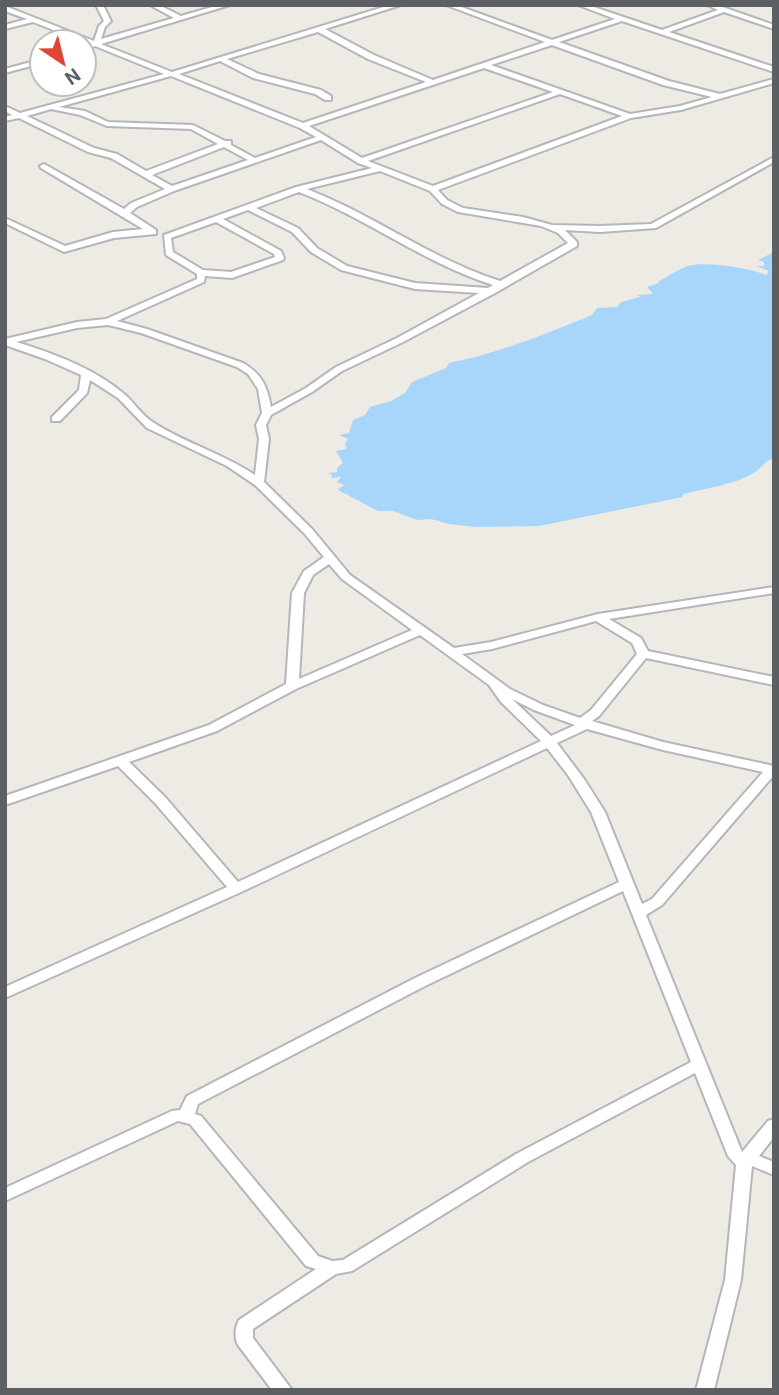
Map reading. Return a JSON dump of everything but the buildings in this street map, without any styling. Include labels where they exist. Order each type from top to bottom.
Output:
[{"type":"street","points":[[98,40],[102,26],[108,21],[99,5]]},
{"type":"street","points":[[153,5],[181,19]]},
{"type":"street","points":[[98,43],[226,5]]},
{"type":"street","points":[[5,119],[221,60],[398,5]]},
{"type":"street","points":[[449,5],[666,83],[718,96]]},
{"type":"street","points":[[581,5],[772,68]]},
{"type":"street","points":[[710,5],[774,27]]},
{"type":"street","points":[[5,8],[58,28]]},
{"type":"street","points":[[660,33],[724,10]]},
{"type":"street","points":[[5,27],[35,19]]},
{"type":"street","points":[[303,126],[621,19]]},
{"type":"street","points":[[319,29],[371,57],[434,83]]},
{"type":"street","points":[[98,43],[303,126],[361,161],[433,189],[629,116],[681,108],[774,81]]},
{"type":"street","points":[[221,60],[256,76],[318,92],[328,98]]},
{"type":"street","points":[[5,71],[28,65]]},
{"type":"street","points":[[486,66],[629,116]]},
{"type":"street","points":[[741,89],[772,68]]},
{"type":"street","points":[[361,161],[560,92]]},
{"type":"street","points":[[50,107],[82,113],[107,124],[193,127],[228,143],[255,160]]},
{"type":"street","points":[[5,108],[23,114],[55,134],[91,150],[114,156],[171,189]]},
{"type":"street","points":[[125,212],[134,205],[171,189],[324,137]]},
{"type":"street","points":[[146,174],[228,143]]},
{"type":"street","points":[[433,189],[438,199],[459,209],[549,226],[600,229],[653,226],[774,159]]},
{"type":"street","points":[[44,166],[125,212],[151,231],[167,237],[299,189],[381,169]]},
{"type":"street","points":[[299,189],[333,201],[456,269],[502,285]]},
{"type":"street","points":[[248,206],[295,230],[314,250],[344,268],[415,286],[492,291]]},
{"type":"street","points":[[5,220],[64,249],[113,235],[151,231]]},
{"type":"street","points":[[167,237],[169,253],[201,272],[232,275],[280,258],[278,253],[218,220]]},
{"type":"street","points":[[267,412],[309,390],[339,369],[400,340],[574,244],[549,226]]},
{"type":"street","points":[[108,323],[201,280],[201,272]]},
{"type":"street","points":[[6,342],[77,325],[108,323],[144,331],[252,372],[264,389],[267,412],[261,425],[264,439],[259,483]]},
{"type":"street","points":[[6,342],[86,373],[132,405],[138,418],[231,464],[259,483],[308,531],[345,577],[422,630],[494,685],[524,700],[588,724],[643,740],[772,770],[657,902],[638,913]]},
{"type":"street","points":[[56,419],[84,391],[86,373]]},
{"type":"street","points":[[292,686],[298,593],[308,573],[330,558]]},
{"type":"street","points":[[452,652],[492,645],[598,617],[774,590]]},
{"type":"street","points":[[598,617],[637,641],[643,654]]},
{"type":"street","points":[[5,802],[214,728],[292,686],[422,630]]},
{"type":"street","points":[[643,654],[774,681]]},
{"type":"street","points":[[588,724],[584,721],[595,713],[643,654]]},
{"type":"street","points":[[494,685],[504,700],[550,743],[579,779],[598,812],[736,1156],[774,1169]]},
{"type":"street","points":[[5,993],[236,889],[588,724]]},
{"type":"street","points":[[120,760],[160,800],[236,889]]},
{"type":"street","points":[[186,1116],[192,1100],[420,982],[627,884]]},
{"type":"street","points":[[283,1390],[244,1340],[245,1325],[332,1268],[346,1265],[522,1158],[699,1065]]},
{"type":"street","points":[[5,1195],[177,1115],[186,1116],[195,1120],[313,1261],[332,1268]]},
{"type":"street","points":[[705,1390],[733,1280],[746,1160],[774,1125]]},
{"type":"water","points":[[774,252],[774,458],[741,479],[683,494],[683,497],[539,526],[476,527],[431,519],[417,520],[393,511],[378,511],[338,490],[344,485],[337,482],[341,477],[331,478],[332,475],[328,473],[337,472],[337,468],[343,463],[336,451],[347,449],[345,444],[348,439],[339,435],[349,433],[353,420],[365,415],[370,407],[391,401],[405,393],[412,382],[446,368],[449,363],[540,336],[592,315],[597,308],[617,307],[621,302],[640,297],[638,295],[653,294],[647,287],[688,266],[727,266],[766,275],[769,271],[756,266],[764,266],[764,262],[758,260]]}]
